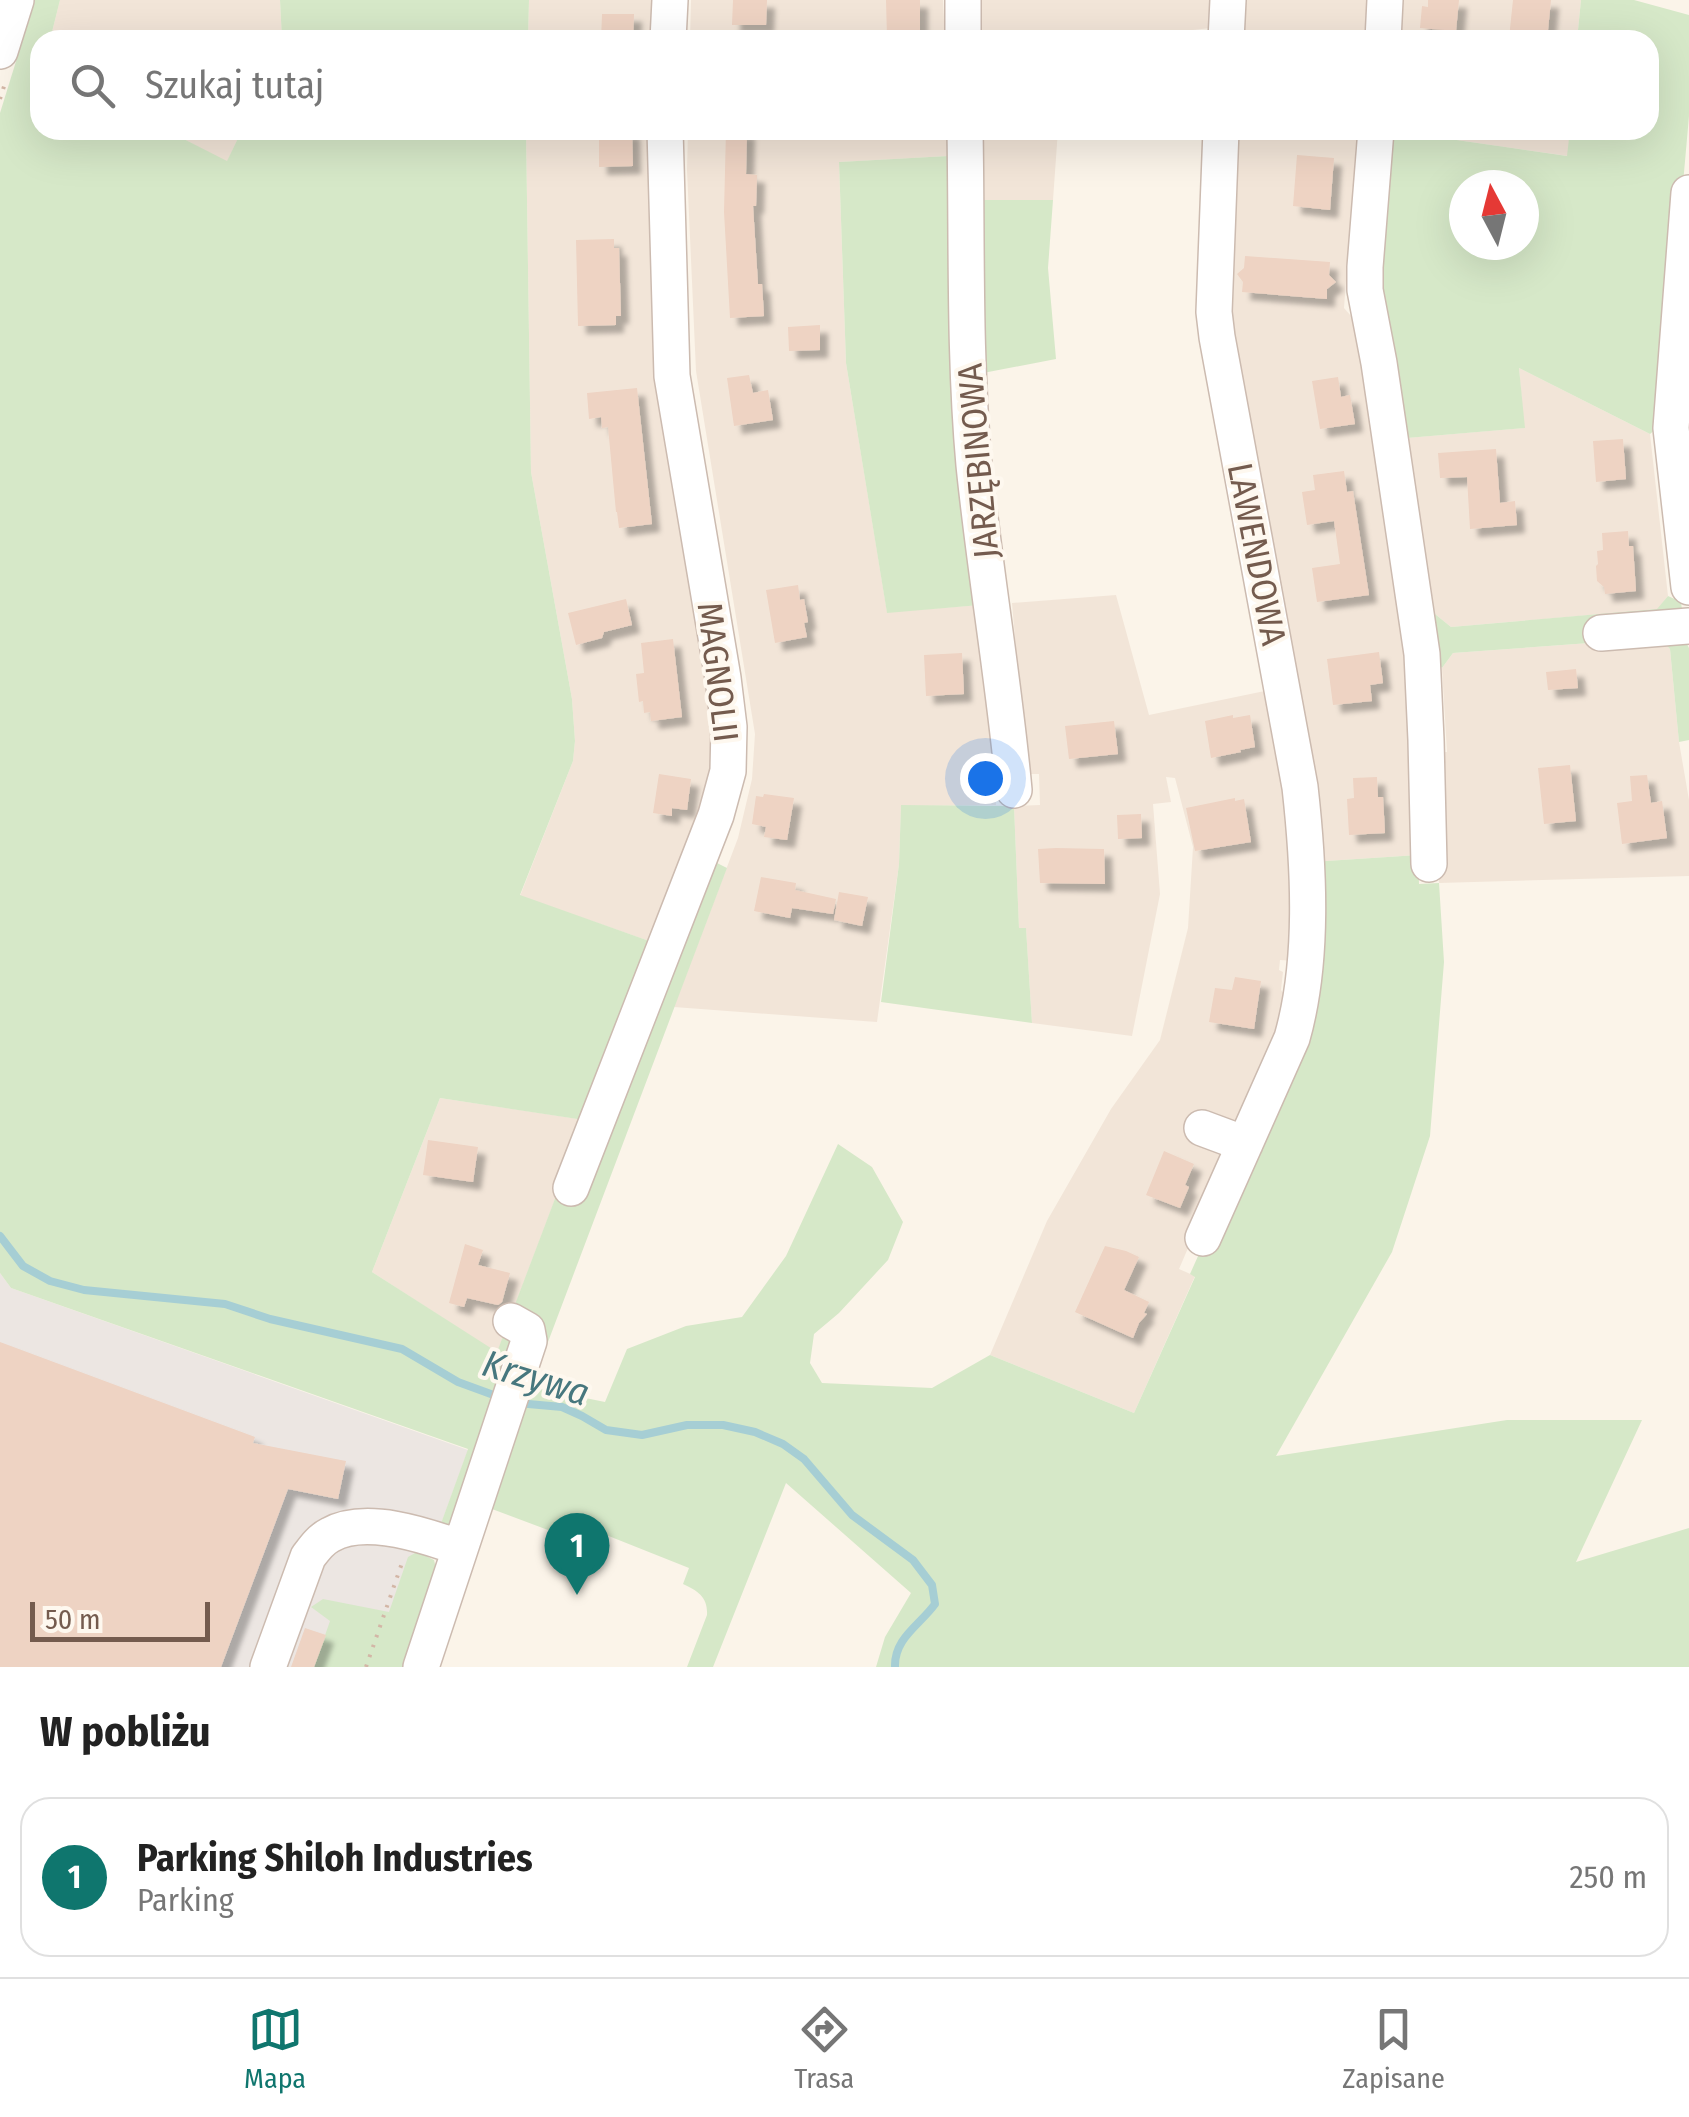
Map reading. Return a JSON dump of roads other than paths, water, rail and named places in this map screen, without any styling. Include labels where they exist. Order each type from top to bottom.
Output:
[{"type":"street","points":[[0,51],[16,0]]},
{"type":"street","points":[[668,30],[670,0]]},
{"type":"street","points":[[963,0],[964,30]]},
{"type":"street","points":[[1226,30],[1228,0]]},
{"type":"street","points":[[1384,30],[1386,0]]},
{"type":"street","name":"MAGNOLII","points":[[571,1188],[716,815],[728,771],[730,747],[723,678],[672,376],[664,140]]},
{"type":"street","name":"JARZĘBINOWA","points":[[965,140],[973,447],[1014,790]]},
{"type":"street","name":"LAWENDOWA","points":[[1203,1238],[1292,1038],[1303,977],[1306,920],[1300,787],[1214,312],[1221,140]]},
{"type":"street","points":[[1375,140],[1365,290],[1422,654],[1428,864]]},
{"type":"street","points":[[1689,193],[1680,440],[1689,587]]},
{"type":"street","points":[[1601,633],[1689,626]]},
{"type":"street","points":[[1202,1128],[1245,1144]]},
{"type":"street","points":[[421,1667],[529,1341],[527,1330],[511,1321]]},
{"type":"street","points":[[268,1667],[308,1557],[330,1534],[377,1527],[460,1548]]},
{"type":"waterway","name":"Krzywa","points":[[0,1236],[23,1266],[50,1281],[84,1290],[225,1304],[270,1319],[402,1349],[458,1382],[499,1397]]},
{"type":"waterway","name":"Krzywa","points":[[517,1403],[562,1407],[606,1430],[642,1435],[687,1425],[723,1425],[783,1444],[804,1459],[852,1515],[913,1560],[932,1585],[935,1604],[903,1640],[895,1667]]},
{"type":"place","name":"Parking Shiloh Industries","points":[[577,1595]]}]
